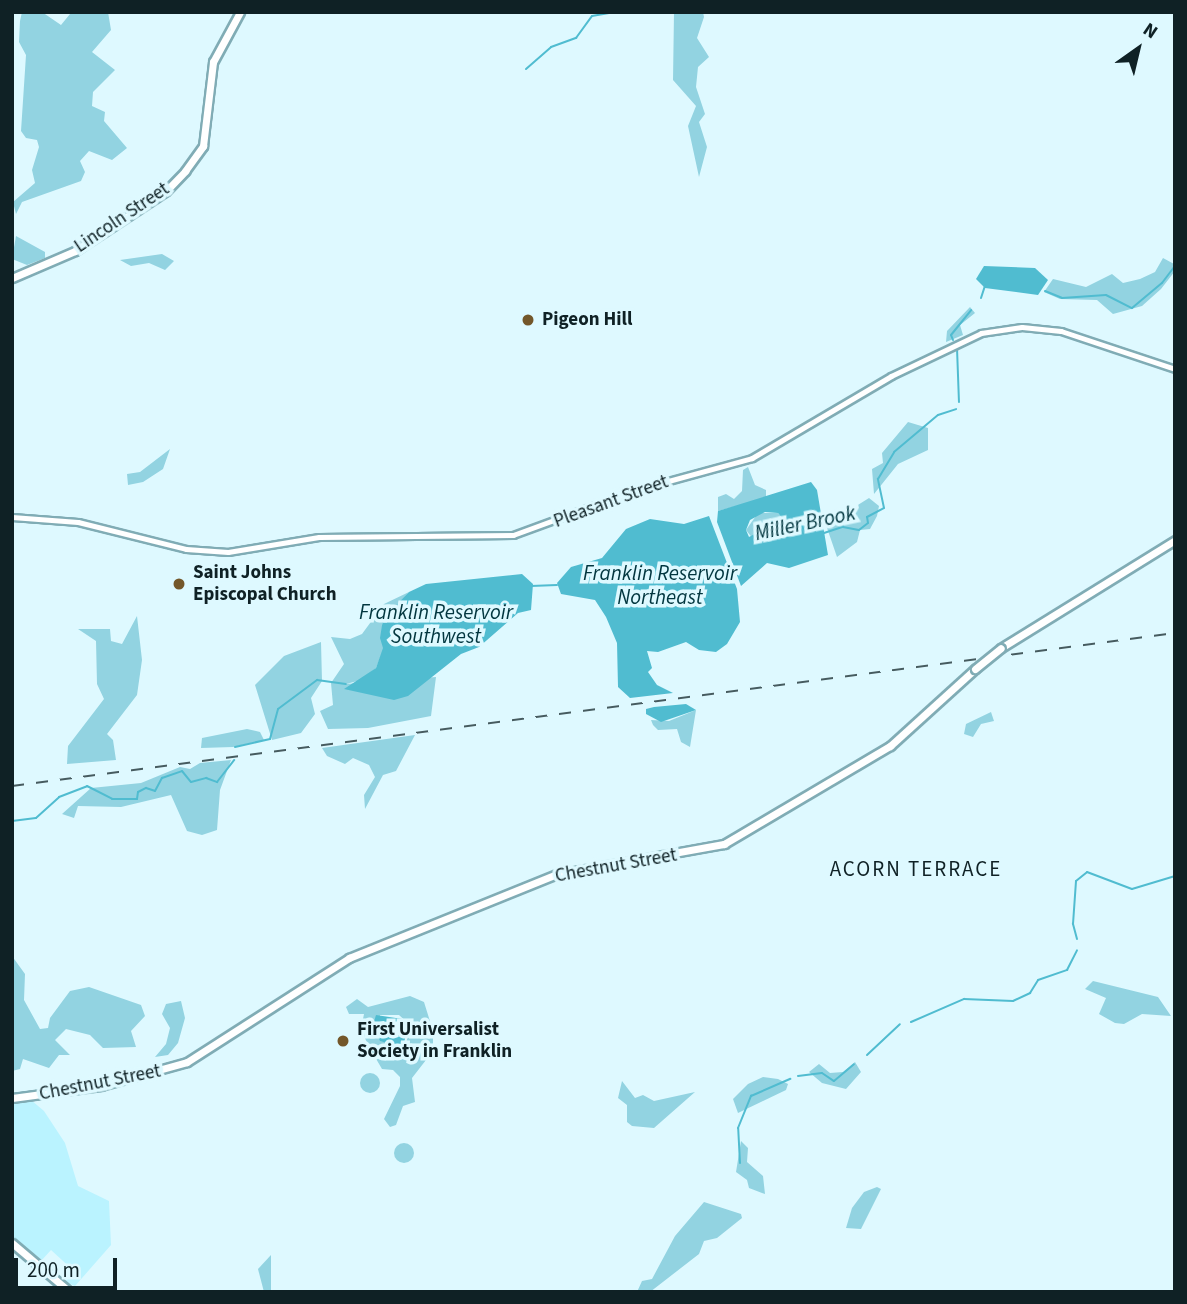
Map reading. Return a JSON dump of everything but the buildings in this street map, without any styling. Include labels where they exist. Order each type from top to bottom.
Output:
[{"type":"main road","name":"Lincoln Street","points":[[12,278],[75,251],[166,191],[185,171],[203,146],[213,62],[240,12]]},
{"type":"main road","name":"Chestnut Street","points":[[12,1098],[126,1081],[187,1062],[349,958],[557,874],[724,844],[881,753],[1001,648],[1175,540]]},
{"type":"main road","points":[[12,1243],[70,1292]]},
{"type":"street","name":"Pleasant Street","points":[[12,517],[78,522],[186,548],[228,552],[319,537],[513,536],[639,489],[752,457],[891,376],[981,333],[1022,327],[1061,331],[1175,369]]},
{"type":"shaded area","points":[[22,12],[42,12],[61,25],[70,14],[108,12],[111,30],[92,52],[115,70],[93,92],[92,106],[105,112],[104,121],[127,148],[112,160],[89,151],[80,161],[85,172],[81,181],[22,202],[16,214],[13,202],[35,183],[32,170],[39,147],[37,140],[26,138],[21,131],[26,55],[19,42],[20,21]]},
{"type":"shaded area","points":[[674,12],[703,12],[704,17],[697,38],[709,57],[698,67],[696,87],[705,114],[699,122],[707,147],[699,177],[688,126],[696,106],[673,80]]},
{"type":"shaded area","points":[[16,236],[45,252],[45,258],[27,265],[12,259]]},
{"type":"shaded area","points":[[162,254],[174,261],[165,270],[149,263],[131,266],[120,260]]},
{"type":"shaded area","points":[[1163,258],[1174,264],[1175,271],[1161,289],[1142,306],[1113,314],[1097,300],[1060,299],[1044,292],[1053,279],[1086,287],[1112,274],[1123,283],[1140,279],[1155,272]]},
{"type":"shaded area","points":[[970,307],[975,313],[960,325],[963,335],[946,342],[947,331]]},
{"type":"shaded area","points":[[908,422],[928,428],[928,450],[898,464],[874,494],[872,469],[883,463],[882,453]]},
{"type":"shaded area","points":[[170,449],[163,469],[143,482],[128,485],[127,474],[140,472]]},
{"type":"shaded area","points":[[748,467],[755,485],[766,490],[766,498],[718,511],[718,497],[726,494],[734,499],[742,491],[743,470]]},
{"type":"shaded area","points":[[869,498],[879,506],[870,529],[860,530],[857,542],[837,557],[826,525]]},
{"type":"shaded area","points":[[758,513],[778,513],[783,519],[753,539],[746,530]]},
{"type":"shaded area","points":[[409,592],[382,623],[384,648],[376,668],[361,680],[346,684],[436,677],[431,716],[368,728],[328,729],[320,711],[333,705],[331,683],[344,664],[331,637],[350,639],[362,634],[384,604]]},
{"type":"shaded area","points":[[137,616],[142,660],[137,695],[107,734],[113,740],[116,760],[67,764],[68,746],[104,699],[97,684],[96,641],[78,629],[110,629],[111,641],[122,644]]},
{"type":"shaded area","points":[[321,642],[322,681],[311,698],[315,714],[301,733],[272,740],[255,685],[284,656]]},
{"type":"shaded area","points":[[696,710],[690,747],[681,742],[677,729],[658,730],[651,720],[669,721]]},
{"type":"shaded area","points":[[991,712],[994,721],[981,724],[973,737],[964,734],[966,724]]},
{"type":"shaded area","points":[[247,729],[260,732],[264,740],[233,747],[201,748],[202,738]]},
{"type":"shaded area","points":[[415,735],[396,771],[383,775],[365,809],[364,795],[375,777],[369,765],[353,758],[345,764],[327,756],[322,748]]},
{"type":"shaded area","points":[[231,760],[220,790],[217,830],[202,835],[187,831],[171,795],[121,807],[78,806],[74,818],[62,814],[91,788],[141,783],[180,767],[190,769],[200,763]]},
{"type":"shaded area","points":[[12,956],[25,974],[24,1000],[40,1029],[48,1028],[50,1018],[70,991],[89,987],[141,1005],[145,1016],[131,1031],[136,1047],[103,1048],[90,1035],[66,1029],[55,1040],[70,1055],[59,1055],[49,1068],[23,1059],[20,1069],[12,1071]]},
{"type":"shaded area","points":[[1093,981],[1158,997],[1171,1016],[1142,1014],[1124,1024],[1115,1023],[1099,1014],[1106,998],[1085,989]]},
{"type":"shaded area","points":[[410,996],[424,1002],[433,1031],[433,1051],[412,1078],[415,1102],[403,1106],[396,1125],[390,1127],[384,1119],[400,1086],[400,1077],[393,1070],[382,1069],[368,1045],[361,1029],[364,1014],[349,1014],[346,1007],[357,999],[368,1007]],"holes":[[[380,1015],[399,1015],[410,1025],[406,1044],[380,1041]]]},
{"type":"shaded area","points":[[181,1001],[185,1018],[178,1043],[168,1055],[155,1057],[166,1044],[170,1028],[162,1014],[166,1004]]},
{"type":"shaded area","points":[[855,1062],[861,1072],[846,1089],[822,1083],[809,1072],[819,1064],[830,1073],[843,1072]]},
{"type":"shaded area","points":[[370,1073],[377,1076],[380,1083],[377,1090],[370,1093],[363,1090],[360,1083],[363,1076]]},
{"type":"shaded area","points":[[763,1077],[778,1079],[788,1084],[786,1090],[738,1113],[733,1099],[748,1084]]},
{"type":"shaded area","points":[[622,1081],[635,1098],[643,1095],[654,1101],[695,1092],[654,1128],[632,1126],[627,1122],[627,1105],[618,1098]]},
{"type":"shaded area","points":[[31,1100],[44,1111],[65,1143],[78,1186],[109,1201],[111,1245],[75,1286],[65,1282],[74,1271],[51,1250],[41,1261],[12,1237],[12,1101]]},
{"type":"shaded area","points":[[741,1141],[748,1148],[747,1162],[763,1176],[765,1194],[749,1188],[747,1180],[736,1172]]},
{"type":"shaded area","points":[[404,1143],[411,1146],[414,1153],[411,1160],[404,1163],[397,1160],[394,1153],[397,1146]]},
{"type":"shaded area","points":[[877,1187],[881,1189],[861,1229],[846,1228],[852,1208],[864,1192]]},
{"type":"shaded area","points":[[704,1202],[741,1214],[742,1218],[717,1238],[704,1241],[699,1254],[650,1292],[637,1292],[642,1281],[652,1279],[675,1236]]},
{"type":"shaded area","points":[[271,1255],[271,1292],[264,1292],[258,1269]]},
{"type":"water","points":[[984,266],[1035,268],[1048,280],[1038,295],[985,288],[976,279]]},
{"type":"water","name":"Franklin Reservoir Northeast","points":[[811,482],[817,490],[828,555],[789,568],[767,563],[741,586],[717,522],[718,511]],"holes":[[[765,512],[778,513],[783,519],[749,537],[746,530],[750,520]]]},
{"type":"water","name":"Franklin Reservoir Northeast","points":[[709,516],[737,589],[740,622],[727,644],[716,652],[699,650],[686,642],[658,652],[647,651],[652,668],[648,672],[657,685],[673,693],[630,698],[618,687],[617,643],[606,617],[595,600],[561,594],[557,583],[571,567],[602,558],[626,529],[650,519],[684,524]]},
{"type":"water","name":"Franklin Reservoir Southwest","points":[[522,574],[533,584],[531,610],[518,613],[479,647],[461,654],[408,696],[394,700],[344,689],[376,668],[383,648],[380,638],[383,619],[409,592],[426,584]]},
{"type":"water","points":[[686,704],[696,710],[661,722],[646,714],[646,709],[654,707]]},
{"type":"water","points":[[376,1015],[409,1020],[403,1048],[380,1041],[373,1025]]},
{"type":"waterway","points":[[526,69],[551,47],[576,38],[592,16],[615,12]]},
{"type":"waterway","name":"Miller Brook","points":[[1045,291],[1062,298],[1106,295],[1132,308],[1162,283],[1175,266]]},
{"type":"waterway","name":"Miller Brook","points":[[981,298],[985,286]]},
{"type":"waterway","name":"Miller Brook","points":[[953,340],[951,335],[971,310]]},
{"type":"waterway","name":"Miller Brook","points":[[957,348],[959,402]]},
{"type":"waterway","name":"Miller Brook","points":[[824,533],[843,527],[859,530],[868,523],[867,517],[884,508],[878,479],[894,452],[938,415],[956,409]]},
{"type":"waterway","name":"Miller Brook","points":[[531,586],[557,585]]},
{"type":"waterway","name":"Miller Brook","points":[[235,747],[270,739],[278,709],[317,680],[346,684]]},
{"type":"waterway","name":"Miller Brook","points":[[12,821],[36,818],[59,797],[87,786],[112,799],[137,799],[138,792],[146,788],[155,791],[162,778],[182,771],[191,782],[206,778],[217,782],[234,760]]},
{"type":"waterway","points":[[1077,939],[1073,924],[1076,881],[1087,872],[1132,889],[1175,876]]},
{"type":"waterway","points":[[911,1022],[964,999],[1013,1001],[1030,993],[1038,980],[1067,970],[1077,950]]},
{"type":"waterway","points":[[867,1055],[900,1024]]},
{"type":"waterway","points":[[798,1076],[822,1073],[834,1081],[854,1064]]},
{"type":"waterway","points":[[740,1163],[738,1128],[751,1096],[790,1079]]},
{"type":"railway","points":[[12,786],[1175,633]]},
{"type":"place","name":"Pigeon Hill","points":[[528,320]]},
{"type":"place","name":"Saint Johns Episcopal Church","points":[[179,584]]},
{"type":"place","name":"First Universalist Society in Franklin","points":[[343,1041]]},
{"type":"district","name":"ACORN TERRACE","points":[[916,869]]}]
